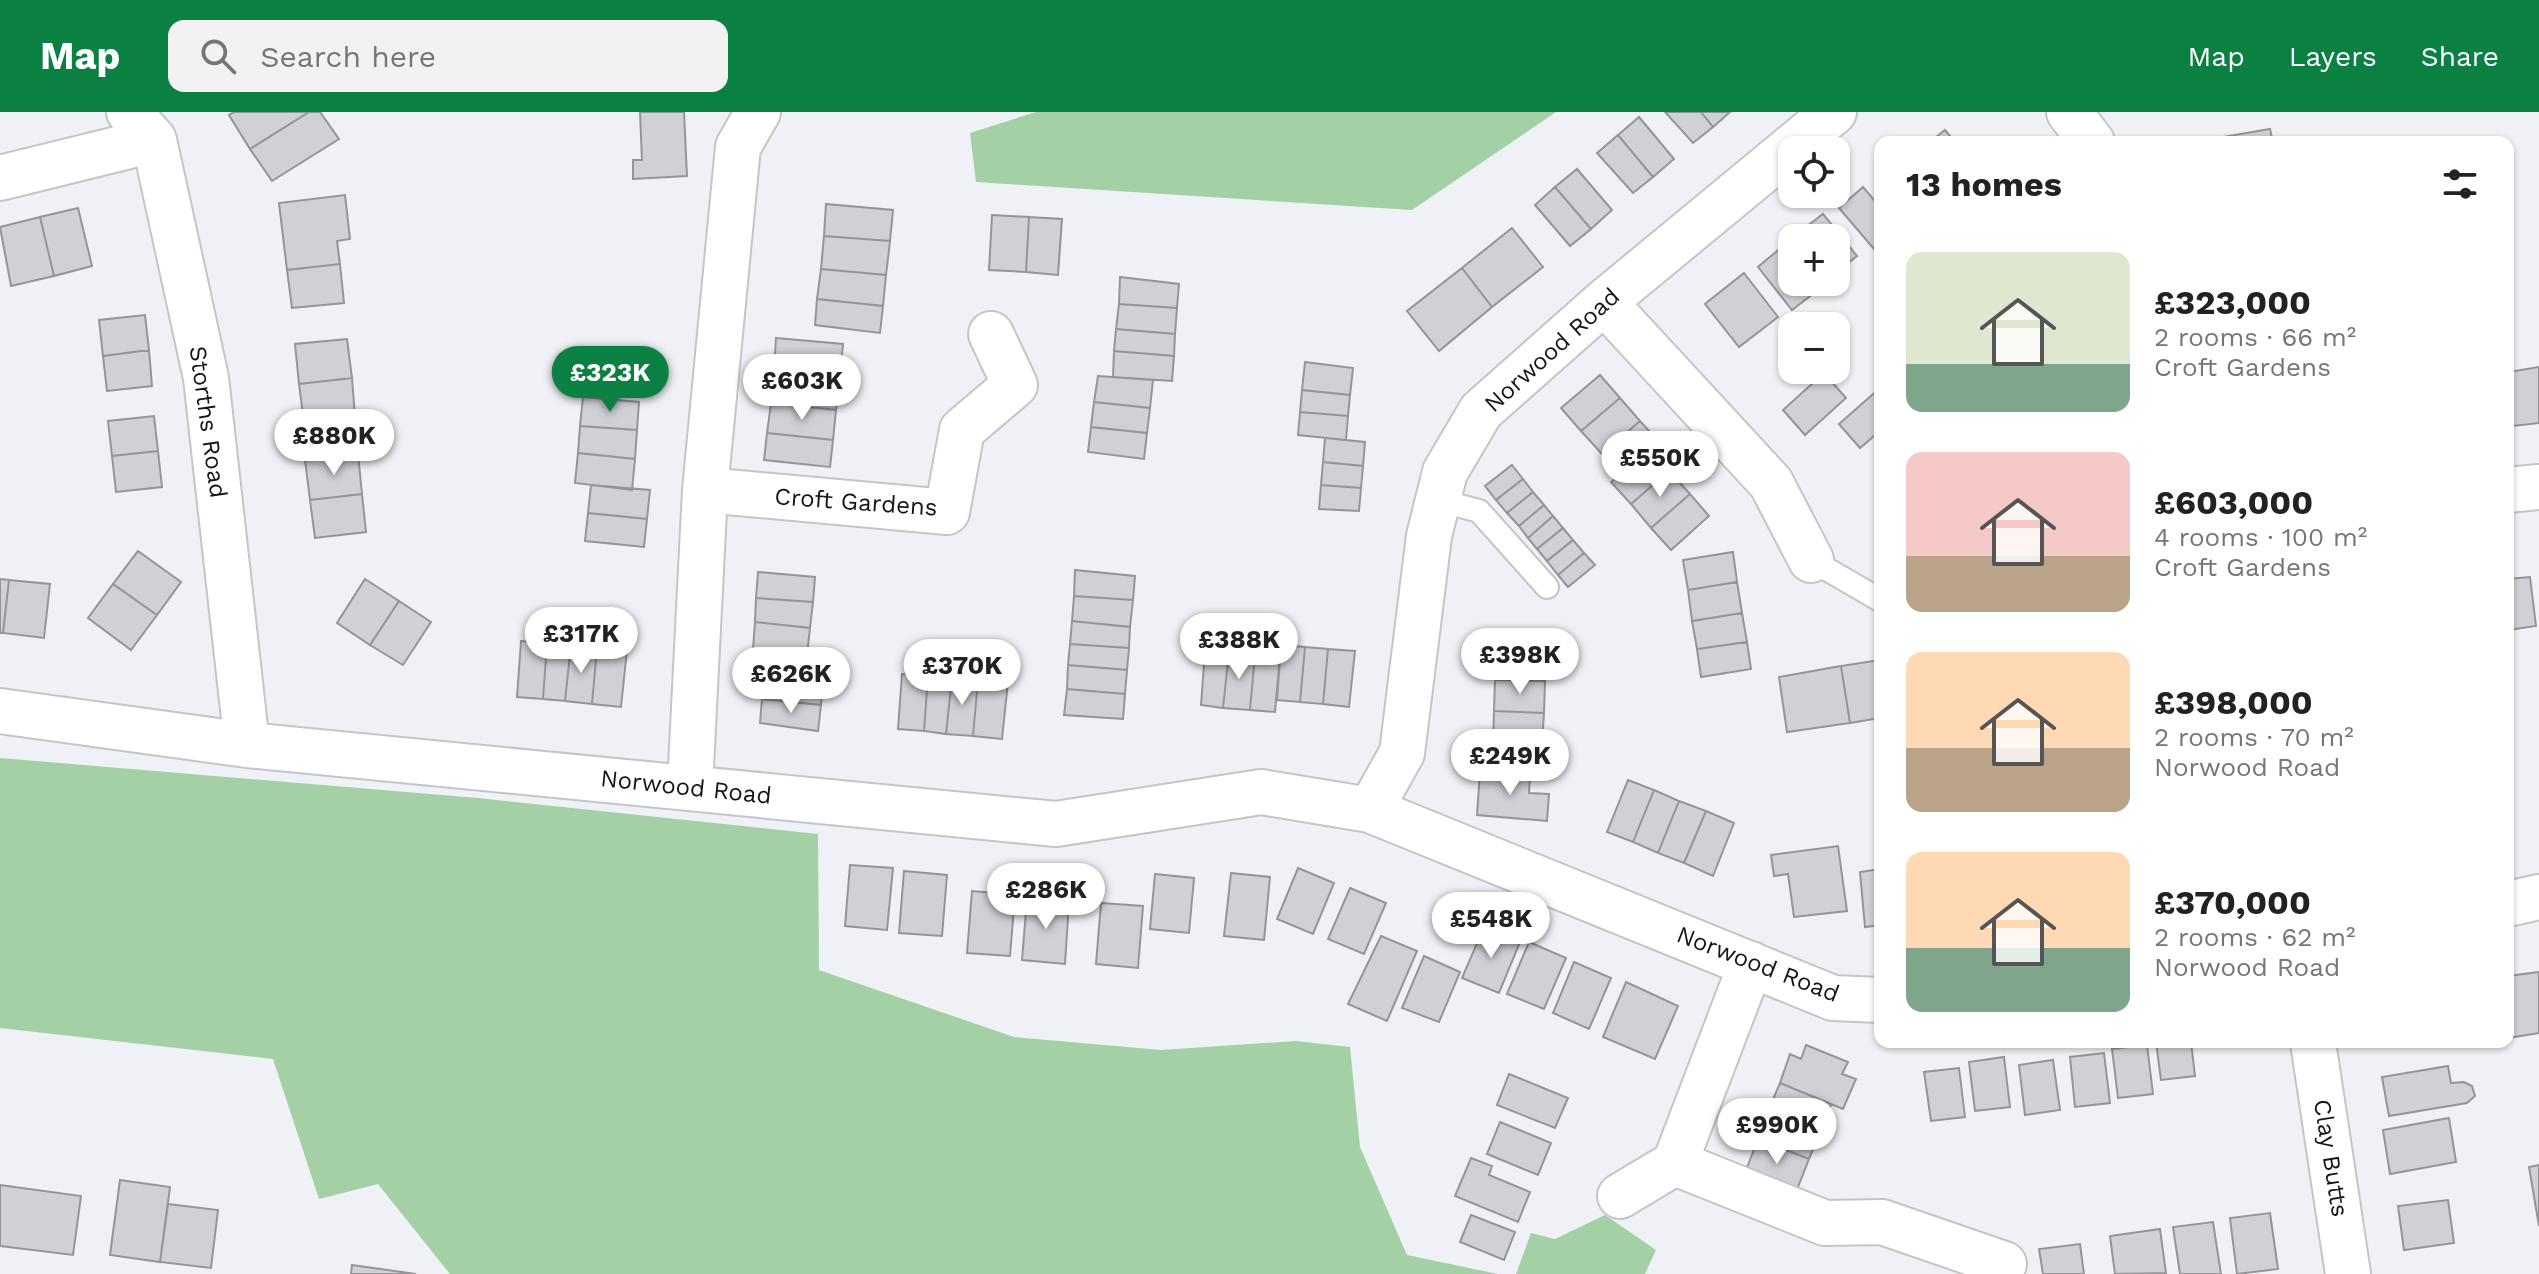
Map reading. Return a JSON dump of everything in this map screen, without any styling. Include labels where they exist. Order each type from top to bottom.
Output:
[{"type":"street","points":[[690,787],[705,490],[738,147],[758,112]]},
{"type":"street","name":"Norwood Road","points":[[1370,810],[1402,753],[1429,536],[1445,472],[1481,411],[1604,302],[1834,112]]},
{"type":"street","points":[[2069,112],[2087,136]]},
{"type":"street","points":[[0,178],[142,126]]},
{"type":"street","name":"Storths Road","points":[[142,126],[206,378],[247,745]]},
{"type":"street","points":[[1604,302],[1771,483],[1811,560]]},
{"type":"street","name":"Croft Gardens","points":[[705,490],[947,512],[962,430],[1015,385],[991,334]]},
{"type":"street","points":[[2514,489],[2539,487]]},
{"type":"street","name":"Norwood Road","points":[[0,711],[247,745],[1056,824],[1261,792],[1370,810],[1833,998],[1874,1000]]},
{"type":"street","points":[[2514,903],[2539,897]]},
{"type":"street","points":[[1620,1196],[1675,1163],[1751,964]]},
{"type":"street","name":"Clay Butts","points":[[2314,1048],[2348,1274]]},
{"type":"street","points":[[1675,1163],[1825,1223],[1882,1222],[2004,1264]]},
{"type":"lane","points":[[1438,500],[1479,511],[1547,587]]},
{"type":"lane","points":[[1811,560],[1874,597]]},
{"type":"green space","points":[[1036,112],[1556,112],[1412,210],[976,182],[970,133]]},
{"type":"green space","points":[[0,758],[478,798],[818,834],[819,970],[1014,1037],[1161,1050],[1296,1041],[1350,1047],[1360,1147],[1407,1255],[1498,1274],[450,1274],[378,1184],[319,1199],[273,1059],[0,1028]]},
{"type":"green space","points":[[1605,1215],[1656,1250],[1645,1274],[1516,1274],[1531,1233],[1555,1239]]},
{"type":"building","points":[[234,112],[309,112],[250,149],[229,115]]},
{"type":"building","points":[[309,112],[320,112],[339,139],[272,181],[250,149]]},
{"type":"building","points":[[640,112],[684,112],[687,176],[633,179],[633,160],[642,160]]},
{"type":"building","points":[[1665,112],[1701,112],[1713,127],[1693,143]]},
{"type":"building","points":[[1701,112],[1730,112],[1713,127]]},
{"type":"building","points":[[1639,117],[1674,159],[1653,177],[1618,135]]},
{"type":"building","points":[[2270,129],[2272,136],[2229,136]]},
{"type":"building","points":[[1618,135],[1653,177],[1633,193],[1597,153]]},
{"type":"building","points":[[1577,169],[1612,210],[1591,229],[1555,187]]},
{"type":"building","points":[[1555,187],[1591,229],[1570,246],[1535,205]]},
{"type":"building","points":[[1863,187],[1874,200],[1874,249],[1839,208],[1850,208],[1850,198]]},
{"type":"building","points":[[345,195],[350,239],[337,241],[340,264],[287,270],[279,203]]},
{"type":"building","points":[[826,204],[893,210],[890,241],[824,236]]},
{"type":"building","points":[[78,208],[92,266],[54,276],[40,217]]},
{"type":"building","points":[[1823,214],[1831,224],[1810,224]]},
{"type":"building","points":[[992,215],[1029,217],[1026,272],[989,270]]},
{"type":"building","points":[[40,217],[54,276],[11,286],[0,227]]},
{"type":"building","points":[[1029,217],[1062,219],[1058,275],[1026,272]]},
{"type":"building","points":[[1512,228],[1543,267],[1492,307],[1462,268]]},
{"type":"building","points":[[824,236],[890,241],[886,275],[821,269]]},
{"type":"building","points":[[1850,247],[1857,256],[1850,262]]},
{"type":"building","points":[[1778,250],[1778,292],[1758,267]]},
{"type":"building","points":[[340,264],[344,303],[292,308],[287,270]]},
{"type":"building","points":[[1462,268],[1492,307],[1439,351],[1407,311]]},
{"type":"building","points":[[821,269],[886,275],[883,306],[817,299]]},
{"type":"building","points":[[1744,273],[1778,317],[1739,347],[1705,304]]},
{"type":"building","points":[[1120,277],[1179,284],[1177,308],[1119,304]]},
{"type":"building","points":[[1781,296],[1810,296],[1792,310]]},
{"type":"building","points":[[817,299],[883,306],[880,333],[815,325]]},
{"type":"building","points":[[1119,304],[1177,308],[1175,334],[1116,329]]},
{"type":"building","points":[[145,315],[149,350],[103,356],[99,320]]},
{"type":"building","points":[[1116,329],[1175,334],[1174,356],[1114,351]]},
{"type":"building","points":[[776,338],[843,344],[840,375],[774,370]]},
{"type":"building","points":[[347,339],[352,378],[299,384],[295,344]]},
{"type":"building","points":[[149,350],[152,386],[107,391],[103,356]]},
{"type":"building","points":[[1114,351],[1174,356],[1172,381],[1113,377]]},
{"type":"building","points":[[1305,362],[1353,368],[1350,395],[1302,390]]},
{"type":"building","points":[[2539,367],[2539,423],[2514,426],[2514,371]]},
{"type":"building","points":[[774,370],[840,375],[836,410],[771,403]]},
{"type":"building","points":[[1600,375],[1620,398],[1581,431],[1561,408]]},
{"type":"building","points":[[1098,376],[1153,380],[1150,408],[1094,402]]},
{"type":"building","points":[[352,378],[355,417],[304,423],[299,384]]},
{"type":"building","points":[[1812,384],[1834,384],[1846,398],[1805,435],[1783,410]]},
{"type":"building","points":[[1302,390],[1350,395],[1348,416],[1300,412]]},
{"type":"building","points":[[1874,393],[1874,436],[1860,448],[1839,424]]},
{"type":"building","points":[[583,397],[639,402],[637,430],[580,426]]},
{"type":"building","points":[[1620,398],[1640,421],[1602,454],[1581,431]]},
{"type":"building","points":[[1094,402],[1150,408],[1147,433],[1091,427]]},
{"type":"building","points":[[771,403],[836,410],[833,440],[767,433]]},
{"type":"building","points":[[1300,412],[1348,416],[1346,440],[1298,435]]},
{"type":"building","points":[[154,416],[158,451],[112,456],[108,421]]},
{"type":"building","points":[[1640,421],[1659,442],[1620,475],[1602,454]]},
{"type":"building","points":[[580,426],[637,430],[635,459],[578,453]]},
{"type":"building","points":[[1091,427],[1147,433],[1144,459],[1088,452]]},
{"type":"building","points":[[767,433],[833,440],[830,467],[764,460]]},
{"type":"building","points":[[1325,438],[1365,442],[1363,466],[1323,462]]},
{"type":"building","points":[[1650,449],[1669,471],[1631,504],[1611,482]]},
{"type":"building","points":[[158,451],[162,487],[116,492],[112,456]]},
{"type":"building","points":[[578,453],[635,459],[632,490],[575,483]]},
{"type":"building","points":[[358,454],[362,494],[310,500],[305,460]]},
{"type":"building","points":[[1323,462],[1363,466],[1361,488],[1321,485]]},
{"type":"building","points":[[1512,465],[1523,479],[1496,500],[1485,486]]},
{"type":"building","points":[[1669,471],[1690,494],[1651,528],[1631,504]]},
{"type":"building","points":[[1523,479],[1533,492],[1507,513],[1496,500]]},
{"type":"building","points":[[591,485],[650,490],[647,519],[588,513]]},
{"type":"building","points":[[1321,485],[1361,488],[1359,511],[1319,509]]},
{"type":"building","points":[[1533,492],[1544,505],[1519,526],[1507,513]]},
{"type":"building","points":[[362,494],[366,532],[315,538],[310,500]]},
{"type":"building","points":[[1690,494],[1709,516],[1671,550],[1651,528]]},
{"type":"building","points":[[1544,505],[1553,516],[1528,538],[1519,526]]},
{"type":"building","points":[[588,513],[647,519],[644,547],[585,541]]},
{"type":"building","points":[[1553,516],[1563,528],[1537,549],[1528,538]]},
{"type":"building","points":[[1563,528],[1573,540],[1547,561],[1537,549]]},
{"type":"building","points":[[1573,540],[1584,553],[1558,575],[1547,561]]},
{"type":"building","points":[[138,551],[181,582],[157,615],[113,584]]},
{"type":"building","points":[[1733,552],[1737,582],[1688,590],[1683,560]]},
{"type":"building","points":[[1584,553],[1595,565],[1568,587],[1558,575]]},
{"type":"building","points":[[1075,570],[1135,576],[1133,600],[1074,596]]},
{"type":"building","points":[[758,572],[815,577],[813,602],[756,598]]},
{"type":"building","points":[[2530,577],[2536,626],[2514,629],[2514,578]]},
{"type":"building","points":[[0,579],[9,580],[3,633],[0,633]]},
{"type":"building","points":[[365,579],[399,601],[370,645],[337,623]]},
{"type":"building","points":[[9,580],[50,584],[44,638],[3,633]]},
{"type":"building","points":[[1737,582],[1742,613],[1692,621],[1688,590]]},
{"type":"building","points":[[113,584],[157,615],[131,650],[88,618]]},
{"type":"building","points":[[1074,596],[1133,600],[1130,627],[1072,621]]},
{"type":"building","points":[[756,598],[813,602],[810,628],[755,622]]},
{"type":"building","points":[[399,601],[431,622],[403,665],[370,645]]},
{"type":"building","points":[[1742,613],[1747,642],[1697,649],[1692,621]]},
{"type":"building","points":[[1072,621],[1130,627],[1129,648],[1070,644]]},
{"type":"building","points":[[755,622],[810,628],[807,655],[753,649]]},
{"type":"building","points":[[521,641],[547,644],[543,699],[517,697]]},
{"type":"building","points":[[1747,642],[1751,669],[1701,677],[1697,649]]},
{"type":"building","points":[[547,644],[571,645],[565,701],[543,699]]},
{"type":"building","points":[[1070,644],[1129,648],[1127,670],[1068,665]]},
{"type":"building","points":[[571,645],[597,648],[592,704],[565,701]]},
{"type":"building","points":[[1281,645],[1305,647],[1300,702],[1277,700]]},
{"type":"building","points":[[1305,647],[1328,649],[1323,704],[1300,702]]},
{"type":"building","points":[[597,648],[627,650],[621,707],[592,704]]},
{"type":"building","points":[[1328,649],[1355,651],[1349,707],[1323,704]]},
{"type":"building","points":[[1496,649],[1546,651],[1545,681],[1495,680]]},
{"type":"building","points":[[1205,650],[1229,652],[1223,708],[1201,705]]},
{"type":"building","points":[[768,651],[826,657],[823,683],[765,676]]},
{"type":"building","points":[[1229,652],[1255,654],[1250,710],[1223,708]]},
{"type":"building","points":[[1255,654],[1280,655],[1275,712],[1250,710]]},
{"type":"building","points":[[1874,661],[1874,719],[1850,723],[1841,666]]},
{"type":"building","points":[[1068,665],[1127,670],[1125,694],[1067,689]]},
{"type":"building","points":[[1841,666],[1850,723],[1787,732],[1779,677]]},
{"type":"building","points":[[902,674],[928,676],[924,731],[898,729]]},
{"type":"building","points":[[765,676],[823,683],[821,705],[762,699]]},
{"type":"building","points":[[928,676],[952,678],[946,734],[924,731]]},
{"type":"building","points":[[952,678],[978,680],[973,736],[946,734]]},
{"type":"building","points":[[978,680],[1008,682],[1002,739],[973,736]]},
{"type":"building","points":[[1495,680],[1545,681],[1544,713],[1494,711]]},
{"type":"building","points":[[1067,689],[1125,694],[1123,719],[1064,715]]},
{"type":"building","points":[[762,699],[821,705],[818,731],[760,723]]},
{"type":"building","points":[[1494,711],[1544,713],[1542,744],[1493,742]]},
{"type":"building","points":[[1482,741],[1532,745],[1530,774],[1480,771]]},
{"type":"building","points":[[1480,771],[1530,774],[1529,793],[1549,794],[1547,821],[1477,815]]},
{"type":"building","points":[[1628,780],[1654,790],[1633,842],[1607,832]]},
{"type":"building","points":[[1654,790],[1679,801],[1658,853],[1633,842]]},
{"type":"building","points":[[1679,801],[1706,811],[1684,863],[1658,853]]},
{"type":"building","points":[[1706,811],[1734,823],[1713,876],[1684,863]]},
{"type":"building","points":[[1838,846],[1847,911],[1794,917],[1788,874],[1774,876],[1771,855]]},
{"type":"building","points":[[850,865],[893,868],[887,930],[845,926]]},
{"type":"building","points":[[1298,868],[1334,883],[1313,934],[1277,919]]},
{"type":"building","points":[[1874,870],[1874,926],[1865,927],[1860,872]]},
{"type":"building","points":[[904,871],[947,875],[942,936],[899,933]]},
{"type":"building","points":[[1231,873],[1270,877],[1264,940],[1224,936]]},
{"type":"building","points":[[1155,874],[1194,878],[1189,933],[1150,929]]},
{"type":"building","points":[[1350,888],[1386,903],[1364,954],[1328,939]]},
{"type":"building","points":[[972,891],[1015,895],[1010,956],[967,953]]},
{"type":"building","points":[[1027,899],[1069,902],[1065,964],[1022,960]]},
{"type":"building","points":[[1101,903],[1143,906],[1138,968],[1096,964]]},
{"type":"building","points":[[1484,927],[1520,942],[1499,993],[1462,978]]},
{"type":"building","points":[[1381,936],[1417,951],[1387,1021],[1348,1004]]},
{"type":"building","points":[[1529,942],[1566,958],[1544,1009],[1507,994]]},
{"type":"building","points":[[1424,956],[1460,972],[1439,1022],[1402,1008]]},
{"type":"building","points":[[1574,962],[1611,978],[1589,1029],[1553,1013]]},
{"type":"building","points":[[2539,972],[2539,1033],[2514,1037],[2514,975]]},
{"type":"building","points":[[1626,982],[1678,1006],[1655,1059],[1603,1037]]},
{"type":"building","points":[[1806,1045],[1848,1062],[1842,1074],[1856,1079],[1843,1109],[1780,1083],[1790,1054],[1801,1059]]},
{"type":"building","points":[[2147,1048],[2153,1094],[2118,1098],[2112,1049]]},
{"type":"building","points":[[2157,1048],[2192,1048],[2195,1076],[2161,1080]]},
{"type":"building","points":[[2104,1053],[2110,1103],[2075,1107],[2070,1057]]},
{"type":"building","points":[[2004,1057],[2010,1107],[1975,1111],[1969,1062]]},
{"type":"building","points":[[2053,1060],[2060,1110],[2025,1115],[2019,1065]]},
{"type":"building","points":[[2448,1066],[2451,1083],[2464,1082],[2472,1086],[2475,1096],[2467,1103],[2389,1116],[2382,1077]]},
{"type":"building","points":[[1959,1068],[1965,1117],[1931,1121],[1924,1072]]},
{"type":"building","points":[[1509,1074],[1568,1098],[1555,1128],[1497,1105]]},
{"type":"building","points":[[1780,1083],[1831,1104],[1820,1132],[1768,1111]]},
{"type":"building","points":[[1768,1111],[1820,1132],[1809,1159],[1758,1139]]},
{"type":"building","points":[[2449,1118],[2456,1162],[2390,1174],[2383,1130]]},
{"type":"building","points":[[1500,1122],[1551,1143],[1538,1175],[1487,1154]]},
{"type":"building","points":[[1758,1139],[1809,1159],[1796,1192],[1745,1173]]},
{"type":"building","points":[[1471,1158],[1492,1166],[1489,1175],[1530,1192],[1518,1222],[1455,1196]]},
{"type":"building","points":[[2539,1165],[2539,1226],[2529,1167]]},
{"type":"building","points":[[120,1180],[170,1187],[160,1262],[110,1255]]},
{"type":"building","points":[[0,1185],[81,1196],[73,1255],[0,1246]]},
{"type":"building","points":[[2448,1200],[2454,1243],[2404,1250],[2398,1206]]},
{"type":"building","points":[[168,1204],[218,1210],[211,1268],[160,1262]]},
{"type":"building","points":[[2270,1213],[2278,1269],[2237,1274],[2230,1218]]},
{"type":"building","points":[[1471,1215],[1515,1232],[1504,1260],[1460,1242]]},
{"type":"building","points":[[2213,1222],[2221,1274],[2180,1274],[2173,1227]]},
{"type":"building","points":[[2160,1229],[2166,1273],[2115,1274],[2110,1236]]},
{"type":"building","points":[[2080,1244],[2084,1274],[2043,1274],[2039,1249]]},
{"type":"building","points":[[352,1265],[416,1274],[351,1274]]}]
